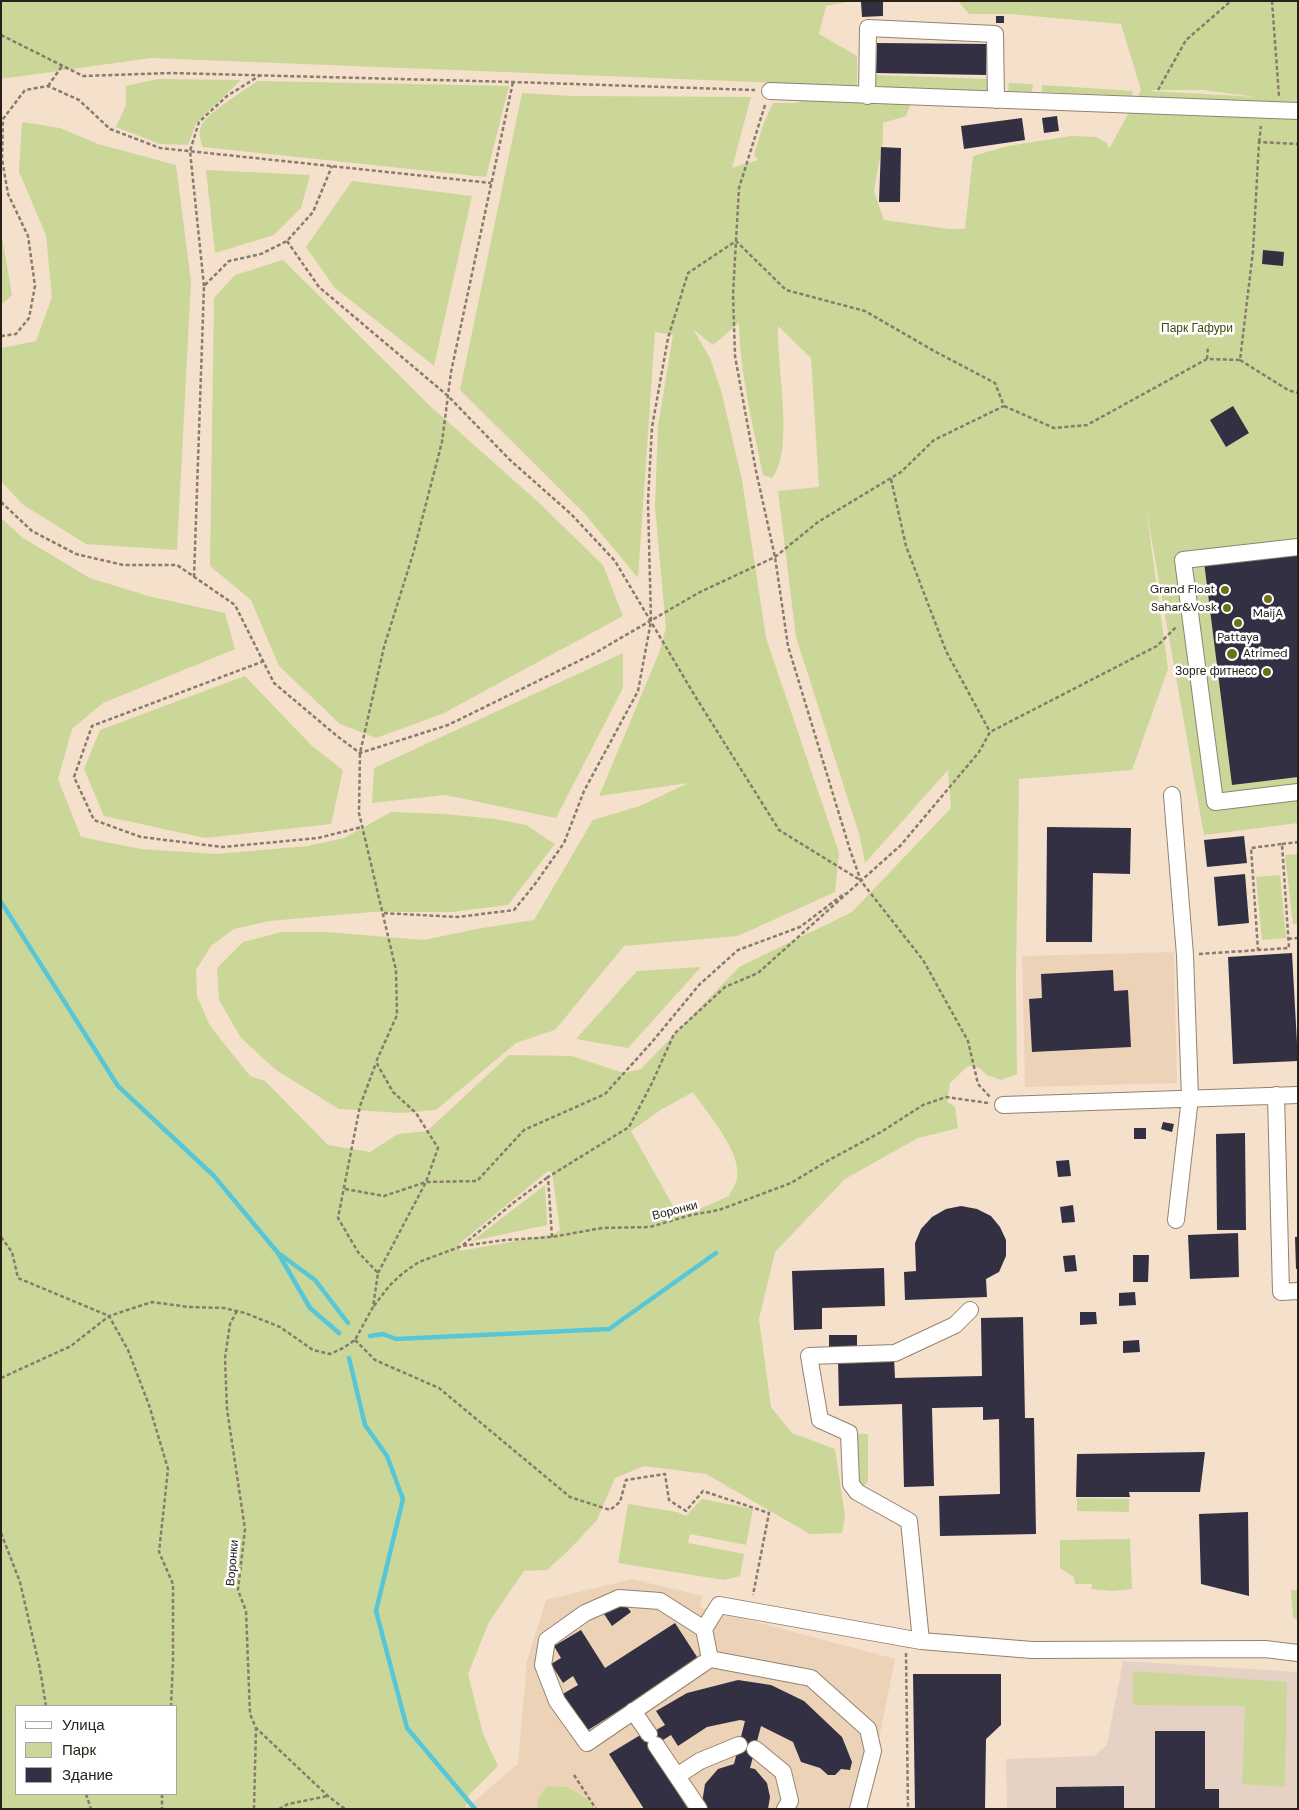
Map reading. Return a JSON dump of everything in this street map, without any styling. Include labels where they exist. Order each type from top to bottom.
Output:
[{"type":"street","points":[[867,96],[868,28],[995,34],[996,100]]},
{"type":"street","points":[[770,91],[1298,111]]},
{"type":"street","points":[[1298,547],[1183,560],[1215,802],[1298,792]]},
{"type":"street","points":[[1172,795],[1185,956],[1190,1098],[1176,1220]]},
{"type":"street","points":[[1276,1095],[1281,1292],[1298,1291]]},
{"type":"street","points":[[1003,1105],[1298,1095]]},
{"type":"street","points":[[914,1640],[909,1522],[857,1492],[851,1484],[849,1433],[820,1420],[809,1356],[895,1353],[955,1324],[970,1310]]},
{"type":"street","points":[[704,1629],[660,1601],[619,1598],[585,1613],[547,1640],[543,1665],[557,1701],[587,1743],[710,1659],[811,1678],[868,1729],[873,1751],[858,1809]]},
{"type":"street","points":[[710,1659],[704,1629],[719,1605],[914,1640],[1032,1650],[1265,1649],[1298,1653]]},
{"type":"street","points":[[633,1711],[699,1809]]},
{"type":"street","points":[[677,1776],[700,1761],[739,1745]]},
{"type":"street","points":[[755,1749],[783,1772],[790,1801],[785,1809]]},
{"type":"path","points":[[1149,106],[1186,40],[1231,1]]},
{"type":"path","points":[[1272,1],[1280,110]]},
{"type":"path","points":[[1,36],[83,76],[171,73],[770,91],[739,188],[733,294],[735,356],[756,471],[775,557],[788,646],[861,881],[923,960],[968,1041],[978,1084],[987,1096],[1003,1105]]},
{"type":"path","points":[[48,86],[62,66]]},
{"type":"path","points":[[194,577],[204,286],[190,151],[199,122],[227,96],[260,75]]},
{"type":"path","points":[[378,1273],[358,1252],[338,1218],[360,1106],[396,1015],[396,970],[359,813],[360,753],[384,647],[413,554],[442,442],[451,372],[513,82]]},
{"type":"path","points":[[1,336],[16,334],[29,318],[36,286],[28,236],[8,194],[2,159],[4,119],[25,90],[48,86],[79,100],[110,129],[160,148],[491,183]]},
{"type":"path","points":[[1240,360],[1253,251],[1259,142],[1298,144]]},
{"type":"path","points":[[204,286],[229,261],[261,254],[287,241],[313,212],[332,166]]},
{"type":"path","points":[[287,241],[318,287],[448,396],[510,460],[571,514],[615,561],[695,696],[779,830],[861,881]]},
{"type":"path","points":[[736,241],[786,290],[865,311],[934,351],[995,383],[1004,406],[1054,428],[1087,425],[1206,359],[1240,360],[1288,390],[1298,392]]},
{"type":"path","points":[[382,913],[458,917],[514,910],[564,843],[584,791],[638,691],[651,621],[648,501],[652,427],[668,338],[688,273],[736,241]]},
{"type":"path","points":[[1206,359],[1208,346]]},
{"type":"path","points":[[360,753],[448,725],[595,653],[700,592],[775,557],[818,522],[901,472],[934,440],[1004,406]]},
{"type":"path","points":[[891,478],[906,546],[946,651],[990,732]]},
{"type":"path","points":[[1,502],[32,530],[76,554],[123,565],[177,566],[236,604],[274,683],[360,753]]},
{"type":"path","points":[[462,1246],[548,1178],[629,1127],[652,1083],[674,1034],[725,987],[758,973],[901,845],[979,752],[990,732],[1157,646],[1190,612]]},
{"type":"path","points":[[264,661],[92,726],[74,777],[94,820],[141,837],[223,847],[318,838],[362,827]]},
{"type":"path","points":[[1258,950],[1251,848],[1298,842]]},
{"type":"path","points":[[1185,956],[1289,948],[1282,844]]},
{"type":"path","points":[[345,1189],[384,1196],[426,1182],[477,1181],[524,1130],[605,1094],[652,1042],[699,985],[738,950],[800,927],[861,881]]},
{"type":"path","points":[[1288,939],[1298,938]]},
{"type":"path","points":[[1,1378],[71,1346],[109,1316],[152,1302],[189,1307],[224,1308],[246,1312],[280,1327],[313,1350],[330,1354],[355,1340],[373,1307],[378,1273],[426,1182],[438,1148],[416,1113],[393,1092],[376,1062]]},
{"type":"path","name":"Воронки","points":[[373,1307],[389,1286],[419,1262],[462,1246],[504,1240],[552,1237],[602,1228],[650,1227],[691,1215],[719,1210],[791,1183],[881,1132],[922,1105],[946,1097],[1003,1105]]},
{"type":"path","points":[[548,1178],[552,1237]]},
{"type":"path","points":[[1,1237],[12,1252],[18,1278],[109,1316],[128,1350],[146,1396],[168,1469],[159,1552],[173,1584],[171,1705]]},
{"type":"path","name":"Воронки","points":[[238,1311],[230,1324],[225,1358],[227,1409],[245,1529],[238,1590],[246,1611],[250,1714],[256,1728],[254,1809]]},
{"type":"path","points":[[355,1340],[376,1360],[440,1388],[570,1498],[610,1510],[620,1502],[626,1480],[665,1474],[669,1500],[686,1511],[703,1491],[770,1513],[750,1611]]},
{"type":"path","points":[[1,1533],[20,1582],[40,1669],[46,1705]]},
{"type":"path","points":[[908,1809],[914,1640]]},
{"type":"path","points":[[256,1728],[328,1796],[345,1809]]},
{"type":"path","points":[[574,1776],[596,1809]]},
{"type":"path","points":[[86,1795],[91,1809]]},
{"type":"path","points":[[162,1795],[162,1809]]},
{"type":"path","points":[[279,1809],[288,1804],[328,1796]]},
{"type":"shaded area","points":[[1174,952],[1177,1083],[1025,1087],[1022,956]]},
{"type":"shaded area","points":[[632,1579],[703,1596],[700,1607],[895,1659],[865,1809],[465,1809],[518,1764],[527,1661],[546,1600]]},
{"type":"shaded area","points":[[1123,1661],[1298,1672],[1298,1809],[1007,1809],[1006,1759],[1094,1756],[1107,1745]]},
{"type":"green space","points":[[1,1],[853,1],[826,6],[819,34],[857,56],[857,86],[151,58],[1,79]]},
{"type":"green space","name":"Парк Гафури","points":[[958,1],[1298,1],[1298,823],[1204,835],[1146,508],[1168,669],[1132,770],[1019,779],[1016,976],[1017,1074],[1001,1080],[987,1075],[978,1067],[968,1066],[950,1083],[947,1102],[955,1107],[958,1128],[918,1138],[845,1179],[775,1252],[759,1319],[771,1407],[792,1433],[835,1449],[845,1516],[842,1533],[810,1534],[706,1474],[644,1466],[615,1478],[597,1520],[547,1570],[524,1571],[489,1622],[468,1674],[483,1734],[498,1766],[469,1795],[465,1809],[1,1809],[1,518],[23,538],[90,578],[148,596],[225,613],[235,649],[103,703],[72,729],[58,779],[81,837],[141,849],[217,854],[308,846],[344,838],[391,812],[445,814],[495,819],[526,825],[555,844],[508,905],[452,912],[372,912],[269,921],[234,929],[211,946],[196,970],[197,996],[210,1026],[250,1076],[265,1081],[328,1145],[370,1152],[398,1134],[427,1131],[509,1055],[572,1056],[624,1073],[641,1069],[739,967],[852,912],[951,808],[948,770],[865,863],[860,837],[796,637],[778,491],[819,487],[811,358],[778,326],[783,428],[779,465],[772,478],[763,475],[751,419],[744,381],[739,323],[713,345],[693,329],[710,358],[721,390],[742,480],[766,638],[839,853],[835,892],[738,936],[624,946],[555,1030],[516,1043],[436,1110],[401,1113],[339,1109],[276,1070],[241,1038],[219,1000],[217,968],[243,942],[282,932],[327,932],[424,940],[534,920],[593,820],[640,806],[688,783],[599,796],[659,653],[666,628],[655,507],[658,426],[673,335],[655,332],[638,578],[584,513],[460,390],[522,93],[572,96],[751,97],[732,168],[758,160],[754,155],[763,125],[773,103],[795,103],[811,98],[856,103],[870,101],[911,103],[906,116],[883,123],[883,140],[874,191],[884,220],[949,229],[965,229],[973,156],[1008,146],[1071,136],[1096,137],[1107,143],[1109,149],[1141,90],[1121,24],[1010,14],[969,14]],"holes":[[[1203,90],[1256,97],[1152,91]],[[693,1092],[729,1145],[737,1168],[737,1178],[729,1196],[688,1214],[672,1204],[631,1131],[662,1109]],[[548,1171],[552,1172],[560,1230],[554,1234],[460,1251],[459,1244]]]},
{"type":"green space","points":[[875,75],[989,79],[988,91],[874,87]]},
{"type":"green space","points":[[158,79],[241,80],[196,123],[188,145],[160,144],[116,127],[126,105],[126,86]]},
{"type":"green space","points":[[258,81],[509,86],[486,177],[203,147],[200,133],[205,120],[228,101]]},
{"type":"green space","points":[[1009,83],[1033,84],[1032,92],[1008,91]]},
{"type":"green space","points":[[1042,85],[1133,91],[1132,96],[1042,92]]},
{"type":"green space","points":[[22,122],[60,128],[98,144],[176,165],[191,281],[177,550],[86,544],[22,504],[1,481],[1,348],[36,341],[52,297],[46,235],[19,172]]},
{"type":"green space","points":[[206,170],[310,175],[301,208],[274,235],[215,253]]},
{"type":"green space","points":[[352,181],[472,196],[434,366],[335,288],[306,247]]},
{"type":"green space","points":[[1,231],[12,295],[1,305]]},
{"type":"green space","points":[[283,260],[429,405],[537,501],[603,565],[623,616],[442,714],[376,738],[340,724],[279,666],[251,600],[210,566],[214,298],[235,275]]},
{"type":"green space","points":[[623,653],[623,688],[556,818],[445,795],[372,803],[374,768]]},
{"type":"green space","points":[[245,676],[311,745],[343,770],[331,824],[205,838],[104,816],[84,769],[100,730]]},
{"type":"green space","points":[[1298,854],[1298,924],[1293,924],[1285,855]]},
{"type":"green space","points":[[1280,875],[1286,938],[1262,940],[1256,877]]},
{"type":"green space","points":[[701,967],[628,1048],[576,1039],[637,971]]},
{"type":"green space","points":[[545,1185],[547,1225],[472,1241]]},
{"type":"green space","points":[[858,1434],[868,1434],[868,1481],[865,1485],[861,1486],[857,1483]]},
{"type":"green space","points":[[1077,1498],[1129,1499],[1129,1512],[1077,1511]]},
{"type":"green space","points":[[702,1499],[753,1509],[746,1545],[690,1534],[688,1543],[744,1554],[740,1576],[724,1580],[618,1563],[628,1504],[677,1512],[686,1516]]},
{"type":"green space","points":[[1130,1539],[1132,1589],[1112,1591],[1091,1589],[1092,1584],[1075,1584],[1074,1577],[1060,1568],[1060,1540]]},
{"type":"green space","points":[[1291,1590],[1298,1590],[1298,1620],[1293,1618]]},
{"type":"green space","points":[[1133,1671],[1287,1682],[1285,1787],[1242,1784],[1245,1706],[1133,1705]]},
{"type":"green space","points":[[548,1786],[568,1787],[591,1802],[595,1809],[537,1809],[538,1798]]},
{"type":"building","points":[[883,1],[883,16],[862,17],[861,2]]},
{"type":"building","points":[[996,16],[1004,16],[1004,23],[996,23]]},
{"type":"building","points":[[877,43],[987,44],[986,75],[876,73]]},
{"type":"building","points":[[1057,116],[1059,131],[1044,133],[1042,118]]},
{"type":"building","points":[[1022,118],[1025,140],[964,149],[961,126]]},
{"type":"building","points":[[881,147],[901,148],[900,202],[879,202]]},
{"type":"building","points":[[1263,250],[1284,252],[1283,266],[1262,264]]},
{"type":"building","points":[[1233,406],[1249,433],[1226,447],[1210,420]]},
{"type":"building","points":[[1298,551],[1298,777],[1232,785],[1204,562]]},
{"type":"building","points":[[1047,827],[1131,828],[1130,874],[1093,873],[1092,942],[1046,942]]},
{"type":"building","points":[[1244,836],[1247,863],[1207,867],[1204,840]]},
{"type":"building","points":[[1245,874],[1249,923],[1218,926],[1214,877]]},
{"type":"building","points":[[1292,953],[1298,1061],[1233,1064],[1228,957]]},
{"type":"building","points":[[1113,970],[1114,991],[1128,990],[1131,1047],[1032,1052],[1029,999],[1042,998],[1041,974]]},
{"type":"building","points":[[1163,1122],[1174,1124],[1172,1132],[1161,1129]]},
{"type":"building","points":[[1134,1128],[1146,1128],[1146,1139],[1134,1139]]},
{"type":"building","points":[[1245,1133],[1246,1230],[1217,1230],[1216,1134]]},
{"type":"building","points":[[1069,1160],[1071,1176],[1058,1177],[1056,1161]]},
{"type":"building","points":[[1073,1205],[1075,1222],[1062,1223],[1060,1207]]},
{"type":"building","points":[[961,1206],[977,1209],[991,1216],[1000,1227],[1006,1240],[1006,1256],[999,1272],[986,1279],[987,1297],[905,1300],[904,1272],[916,1271],[915,1243],[921,1229],[932,1217],[946,1209]]},
{"type":"building","points":[[1238,1233],[1239,1277],[1190,1279],[1188,1235]]},
{"type":"building","points":[[1295,1237],[1298,1237],[1298,1269],[1296,1269]]},
{"type":"building","points":[[1075,1255],[1077,1271],[1065,1272],[1063,1256]]},
{"type":"building","points":[[1133,1255],[1149,1255],[1148,1282],[1133,1282]]},
{"type":"building","points":[[884,1268],[885,1306],[822,1308],[822,1329],[794,1330],[792,1271]]},
{"type":"building","points":[[1135,1292],[1136,1305],[1119,1306],[1119,1293]]},
{"type":"building","points":[[1080,1312],[1096,1312],[1097,1324],[1080,1325]]},
{"type":"building","points":[[1023,1317],[1025,1418],[1034,1418],[1036,1534],[940,1536],[939,1496],[1000,1494],[999,1419],[983,1420],[983,1407],[932,1408],[934,1486],[904,1487],[902,1404],[839,1406],[838,1359],[894,1357],[895,1378],[982,1376],[981,1318]]},
{"type":"building","points":[[829,1335],[857,1335],[857,1349],[829,1349]]},
{"type":"building","points":[[1139,1340],[1140,1352],[1123,1353],[1123,1341]]},
{"type":"building","points":[[1205,1452],[1200,1492],[1129,1492],[1130,1497],[1076,1497],[1077,1454]]},
{"type":"building","points":[[1248,1512],[1249,1596],[1201,1584],[1199,1514]]},
{"type":"building","points":[[622,1600],[631,1612],[612,1626],[604,1614]]},
{"type":"building","points":[[675,1623],[699,1660],[585,1732],[561,1695],[578,1685],[573,1676],[563,1683],[551,1664],[561,1658],[554,1646],[581,1630],[605,1668]]},
{"type":"building","points":[[913,1674],[1001,1674],[1001,1725],[986,1739],[985,1809],[915,1809]]},
{"type":"building","points":[[738,1680],[771,1685],[804,1701],[842,1737],[852,1762],[850,1770],[841,1769],[835,1775],[828,1775],[820,1768],[801,1762],[793,1742],[761,1726],[750,1768],[755,1769],[767,1783],[770,1797],[768,1809],[704,1809],[702,1803],[705,1784],[718,1769],[734,1764],[745,1721],[740,1720],[707,1727],[678,1746],[671,1735],[650,1748],[688,1809],[644,1809],[609,1754],[642,1734],[649,1734],[665,1725],[656,1711],[687,1693]]},
{"type":"building","points":[[1155,1731],[1205,1731],[1205,1789],[1219,1789],[1219,1809],[1155,1809]]},
{"type":"building","points":[[1124,1786],[1124,1809],[1056,1809],[1056,1787]]},
{"type":"waterway","points":[[1,902],[118,1086],[214,1176],[278,1253],[310,1308],[339,1333]]},
{"type":"waterway","points":[[370,1336],[383,1334],[396,1339],[609,1329],[716,1253]]},
{"type":"waterway","points":[[281,1255],[315,1280],[348,1323]]},
{"type":"waterway","points":[[349,1358],[365,1425],[387,1456],[403,1499],[376,1611],[407,1728],[475,1809]]},
{"type":"place","name":"Grand Float","points":[[1225,590]]},
{"type":"place","name":"MaijA","points":[[1268,599]]},
{"type":"place","name":"Sahar&Vosk","points":[[1227,608]]},
{"type":"place","name":"Pattaya","points":[[1238,623]]},
{"type":"place","name":"Atrimed","points":[[1232,654]]},
{"type":"place","name":"Зорге фитнесс","points":[[1267,672]]}]
